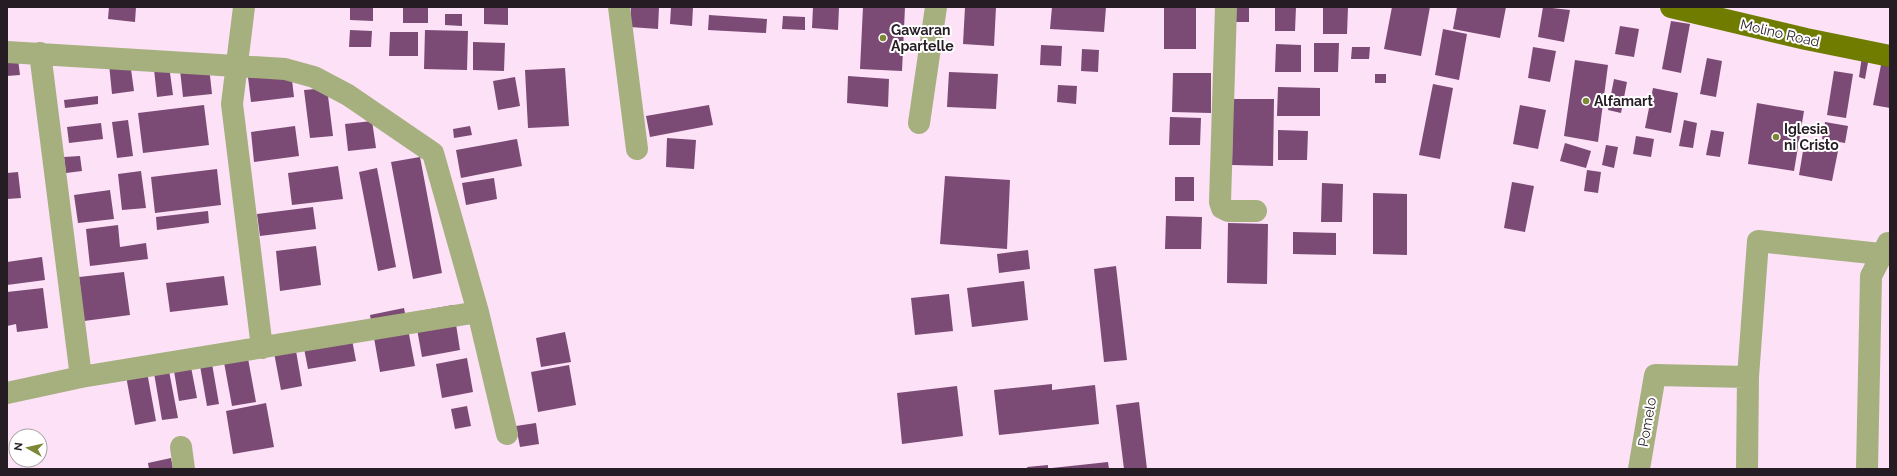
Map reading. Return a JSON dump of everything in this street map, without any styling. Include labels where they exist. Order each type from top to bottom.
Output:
[{"type":"main road","name":"Molino Road","points":[[1671,7],[1806,39],[1890,56]]},
{"type":"street","points":[[244,7],[232,104],[262,348]]},
{"type":"street","points":[[619,7],[637,148]]},
{"type":"street","points":[[919,123],[936,7]]},
{"type":"street","points":[[1226,7],[1220,202],[1222,208],[1228,211],[1256,211]]},
{"type":"street","points":[[7,52],[285,69],[314,77],[348,95],[433,153],[478,312],[507,434]]},
{"type":"street","points":[[40,53],[81,378]]},
{"type":"street","points":[[1747,469],[1748,377],[1758,241],[1887,250],[1872,276],[1867,469]]},
{"type":"street","points":[[7,393],[81,378],[478,312]]},
{"type":"street","name":"Pomelo","points":[[1638,469],[1655,375],[1748,377]]},
{"type":"street","points":[[181,447],[184,469]]},
{"type":"building","points":[[109,7],[136,7],[135,22],[108,19]]},
{"type":"building","points":[[350,7],[373,7],[373,21],[350,20]]},
{"type":"building","points":[[403,7],[428,7],[428,23],[403,23]]},
{"type":"building","points":[[484,7],[508,7],[508,25],[484,24]]},
{"type":"building","points":[[631,7],[659,7],[658,29],[630,27]]},
{"type":"building","points":[[671,7],[693,7],[692,26],[670,24]]},
{"type":"building","points":[[813,7],[839,7],[838,30],[812,28]]},
{"type":"building","name":"Gawaran Apartelle","points":[[863,7],[905,7],[902,71],[860,69]]},
{"type":"building","points":[[965,7],[996,7],[994,46],[963,44]]},
{"type":"building","points":[[1052,7],[1106,7],[1104,32],[1050,29]]},
{"type":"building","points":[[1164,7],[1196,7],[1196,49],[1164,49]]},
{"type":"building","points":[[1234,7],[1249,7],[1249,22],[1234,22]]},
{"type":"building","points":[[1275,7],[1296,7],[1295,31],[1275,31]]},
{"type":"building","points":[[1323,7],[1348,7],[1347,34],[1323,34]]},
{"type":"building","points":[[1392,7],[1430,7],[1421,56],[1384,49]]},
{"type":"building","points":[[1457,7],[1506,7],[1500,38],[1453,29]]},
{"type":"building","points":[[1543,7],[1570,10],[1564,42],[1538,37]]},
{"type":"building","points":[[445,14],[462,14],[462,26],[445,25]]},
{"type":"building","points":[[709,15],[767,19],[766,33],[708,30]]},
{"type":"building","points":[[783,16],[805,17],[805,30],[782,29]]},
{"type":"building","points":[[1671,21],[1690,24],[1681,73],[1662,69]]},
{"type":"building","points":[[1620,26],[1639,29],[1634,57],[1615,54]]},
{"type":"building","points":[[1443,29],[1467,34],[1459,80],[1435,75]]},
{"type":"building","points":[[350,30],[372,31],[371,47],[349,47]]},
{"type":"building","points":[[425,30],[468,31],[467,70],[424,69]]},
{"type":"building","points":[[390,32],[418,32],[418,56],[389,56]]},
{"type":"building","points":[[473,42],[505,43],[504,71],[473,70]]},
{"type":"building","points":[[1314,43],[1339,43],[1338,72],[1314,72]]},
{"type":"building","points":[[1276,44],[1301,45],[1301,72],[1275,72]]},
{"type":"building","points":[[1041,45],[1062,46],[1061,66],[1040,65]]},
{"type":"building","points":[[1352,47],[1370,47],[1369,59],[1351,59]]},
{"type":"building","points":[[1533,47],[1556,51],[1550,82],[1528,78]]},
{"type":"building","points":[[1082,49],[1099,50],[1098,72],[1081,71]]},
{"type":"building","points":[[17,51],[20,75],[7,76],[7,52]]},
{"type":"building","points":[[1862,56],[1869,57],[1865,79],[1859,77]]},
{"type":"building","points":[[168,58],[173,95],[157,97],[153,60]]},
{"type":"building","points":[[1707,58],[1722,61],[1716,97],[1700,94]]},
{"type":"building","name":"Alfamart","points":[[1575,60],[1608,65],[1598,142],[1564,136]]},
{"type":"building","points":[[1882,60],[1890,61],[1890,108],[1873,105]]},
{"type":"building","points":[[130,62],[134,91],[112,94],[109,64]]},
{"type":"building","points":[[290,63],[294,97],[251,102],[247,69]]},
{"type":"building","points":[[209,67],[212,94],[183,97],[180,70]]},
{"type":"building","points":[[565,68],[569,126],[528,128],[525,70]]},
{"type":"building","points":[[1834,71],[1853,74],[1846,118],[1827,115]]},
{"type":"building","points":[[949,72],[998,74],[996,109],[947,107]]},
{"type":"building","points":[[1173,73],[1211,73],[1211,113],[1172,112]]},
{"type":"building","points":[[1375,74],[1386,74],[1386,83],[1375,83]]},
{"type":"building","points":[[848,76],[889,79],[888,107],[847,103]]},
{"type":"building","points":[[515,77],[520,106],[498,110],[493,81]]},
{"type":"building","points":[[1614,79],[1627,82],[1621,113],[1608,110]]},
{"type":"building","points":[[1433,84],[1453,88],[1440,159],[1419,155]]},
{"type":"building","points":[[1058,85],[1077,86],[1076,104],[1057,102]]},
{"type":"building","points":[[1278,87],[1320,88],[1320,116],[1277,116]]},
{"type":"building","points":[[327,88],[333,136],[310,138],[304,90]]},
{"type":"building","points":[[1653,88],[1678,93],[1671,133],[1645,128]]},
{"type":"building","points":[[98,96],[98,104],[65,108],[64,100]]},
{"type":"building","points":[[1233,99],[1274,99],[1273,166],[1232,165]]},
{"type":"building","name":"Iglesia ni Cristo","points":[[1757,103],[1804,111],[1794,171],[1748,164]]},
{"type":"building","points":[[204,105],[209,145],[143,153],[138,113]]},
{"type":"building","points":[[709,105],[713,125],[650,137],[646,116]]},
{"type":"building","points":[[1520,105],[1546,110],[1538,149],[1513,144]]},
{"type":"building","points":[[1170,117],[1201,118],[1200,145],[1169,145]]},
{"type":"building","points":[[128,120],[133,156],[117,158],[112,122]]},
{"type":"building","points":[[1684,120],[1697,123],[1693,148],[1679,146]]},
{"type":"building","points":[[372,121],[376,148],[348,151],[345,124]]},
{"type":"building","points":[[1825,122],[1848,126],[1845,143],[1822,139]]},
{"type":"building","points":[[101,123],[103,139],[69,143],[67,127]]},
{"type":"building","points":[[295,126],[299,156],[254,162],[251,132]]},
{"type":"building","points":[[470,126],[472,135],[454,138],[453,129]]},
{"type":"building","points":[[1278,130],[1308,131],[1307,160],[1278,160]]},
{"type":"building","points":[[1711,130],[1724,132],[1720,157],[1706,155]]},
{"type":"building","points":[[1636,136],[1654,139],[1651,157],[1633,154]]},
{"type":"building","points":[[667,138],[696,140],[694,169],[666,167]]},
{"type":"building","points":[[517,139],[522,166],[461,178],[456,150]]},
{"type":"building","points":[[1565,143],[1591,151],[1586,168],[1560,161]]},
{"type":"building","points":[[1606,145],[1618,147],[1614,168],[1602,165]]},
{"type":"building","points":[[1804,145],[1838,151],[1832,181],[1799,175]]},
{"type":"building","points":[[80,156],[82,171],[66,173],[64,157]]},
{"type":"building","points":[[420,157],[442,273],[413,279],[391,162]]},
{"type":"building","points":[[338,166],[343,199],[292,205],[288,173]]},
{"type":"building","points":[[377,168],[396,267],[378,271],[359,172]]},
{"type":"building","points":[[217,169],[221,205],[155,213],[151,177]]},
{"type":"building","points":[[1587,170],[1601,172],[1598,193],[1584,191]]},
{"type":"building","points":[[141,171],[146,208],[122,210],[118,174]]},
{"type":"building","points":[[18,172],[21,198],[7,199],[7,173]]},
{"type":"building","points":[[945,176],[1010,180],[1007,249],[940,244]]},
{"type":"building","points":[[1175,177],[1194,177],[1194,201],[1175,201]]},
{"type":"building","points":[[494,178],[497,199],[466,205],[462,183]]},
{"type":"building","points":[[1512,182],[1534,186],[1525,232],[1504,228]]},
{"type":"building","points":[[1322,183],[1343,184],[1342,222],[1321,222]]},
{"type":"building","points":[[110,190],[114,219],[78,223],[74,195]]},
{"type":"building","points":[[1373,193],[1407,194],[1407,255],[1373,254]]},
{"type":"building","points":[[313,207],[316,229],[260,236],[257,214]]},
{"type":"building","points":[[208,211],[209,223],[157,230],[156,217]]},
{"type":"building","points":[[1166,216],[1202,217],[1201,249],[1165,249]]},
{"type":"building","points":[[1228,223],[1268,224],[1267,284],[1227,283]]},
{"type":"building","points":[[118,225],[120,247],[146,243],[148,259],[90,266],[86,229]]},
{"type":"building","points":[[1293,232],[1336,233],[1336,255],[1293,254]]},
{"type":"building","points":[[316,246],[321,285],[280,291],[276,251]]},
{"type":"building","points":[[1028,250],[1030,269],[999,273],[997,254]]},
{"type":"building","points":[[42,257],[45,280],[7,285],[7,262]]},
{"type":"building","points":[[1116,266],[1127,360],[1104,362],[1094,269]]},
{"type":"building","points":[[124,272],[130,315],[84,321],[79,277]]},
{"type":"building","points":[[224,276],[228,305],[170,312],[166,283]]},
{"type":"building","points":[[1024,281],[1028,320],[972,327],[967,288]]},
{"type":"building","points":[[43,288],[48,328],[17,332],[16,324],[7,326],[7,292]]},
{"type":"building","points":[[949,294],[953,331],[915,335],[911,298]]},
{"type":"building","points":[[453,305],[460,350],[422,357],[414,312]]},
{"type":"building","points":[[404,308],[415,366],[380,372],[370,315]]},
{"type":"building","points":[[350,329],[356,361],[308,369],[302,338]]},
{"type":"building","points":[[565,332],[571,362],[541,367],[536,338]]},
{"type":"building","points":[[294,339],[302,386],[281,390],[272,342]]},
{"type":"building","points":[[247,353],[256,402],[232,406],[223,357]]},
{"type":"building","points":[[211,358],[219,404],[207,406],[199,360]]},
{"type":"building","points":[[467,358],[473,392],[442,398],[436,364]]},
{"type":"building","points":[[569,365],[576,405],[538,412],[531,372]]},
{"type":"building","points":[[191,367],[197,398],[179,401],[174,371]]},
{"type":"building","points":[[169,371],[178,418],[162,420],[154,373]]},
{"type":"building","points":[[147,372],[156,421],[135,425],[126,376]]},
{"type":"building","points":[[1052,384],[1052,390],[1095,385],[1099,424],[999,435],[994,390]]},
{"type":"building","points":[[957,386],[963,436],[902,444],[897,393]]},
{"type":"building","points":[[1139,402],[1147,469],[1124,469],[1116,405]]},
{"type":"building","points":[[266,403],[274,447],[233,454],[226,411]]},
{"type":"building","points":[[467,406],[471,426],[455,429],[451,409]]},
{"type":"building","points":[[536,423],[539,444],[520,447],[516,426]]},
{"type":"building","points":[[171,458],[173,469],[149,469],[148,463]]},
{"type":"building","points":[[1108,462],[1109,469],[1052,469],[1052,468]]},
{"type":"building","points":[[1048,465],[1048,469],[1028,469],[1027,467]]},
{"type":"place","name":"Gawaran Apartelle","points":[[883,38]]},
{"type":"place","name":"Alfamart","points":[[1586,101]]},
{"type":"place","name":"Iglesia ni Cristo","points":[[1776,137]]}]
